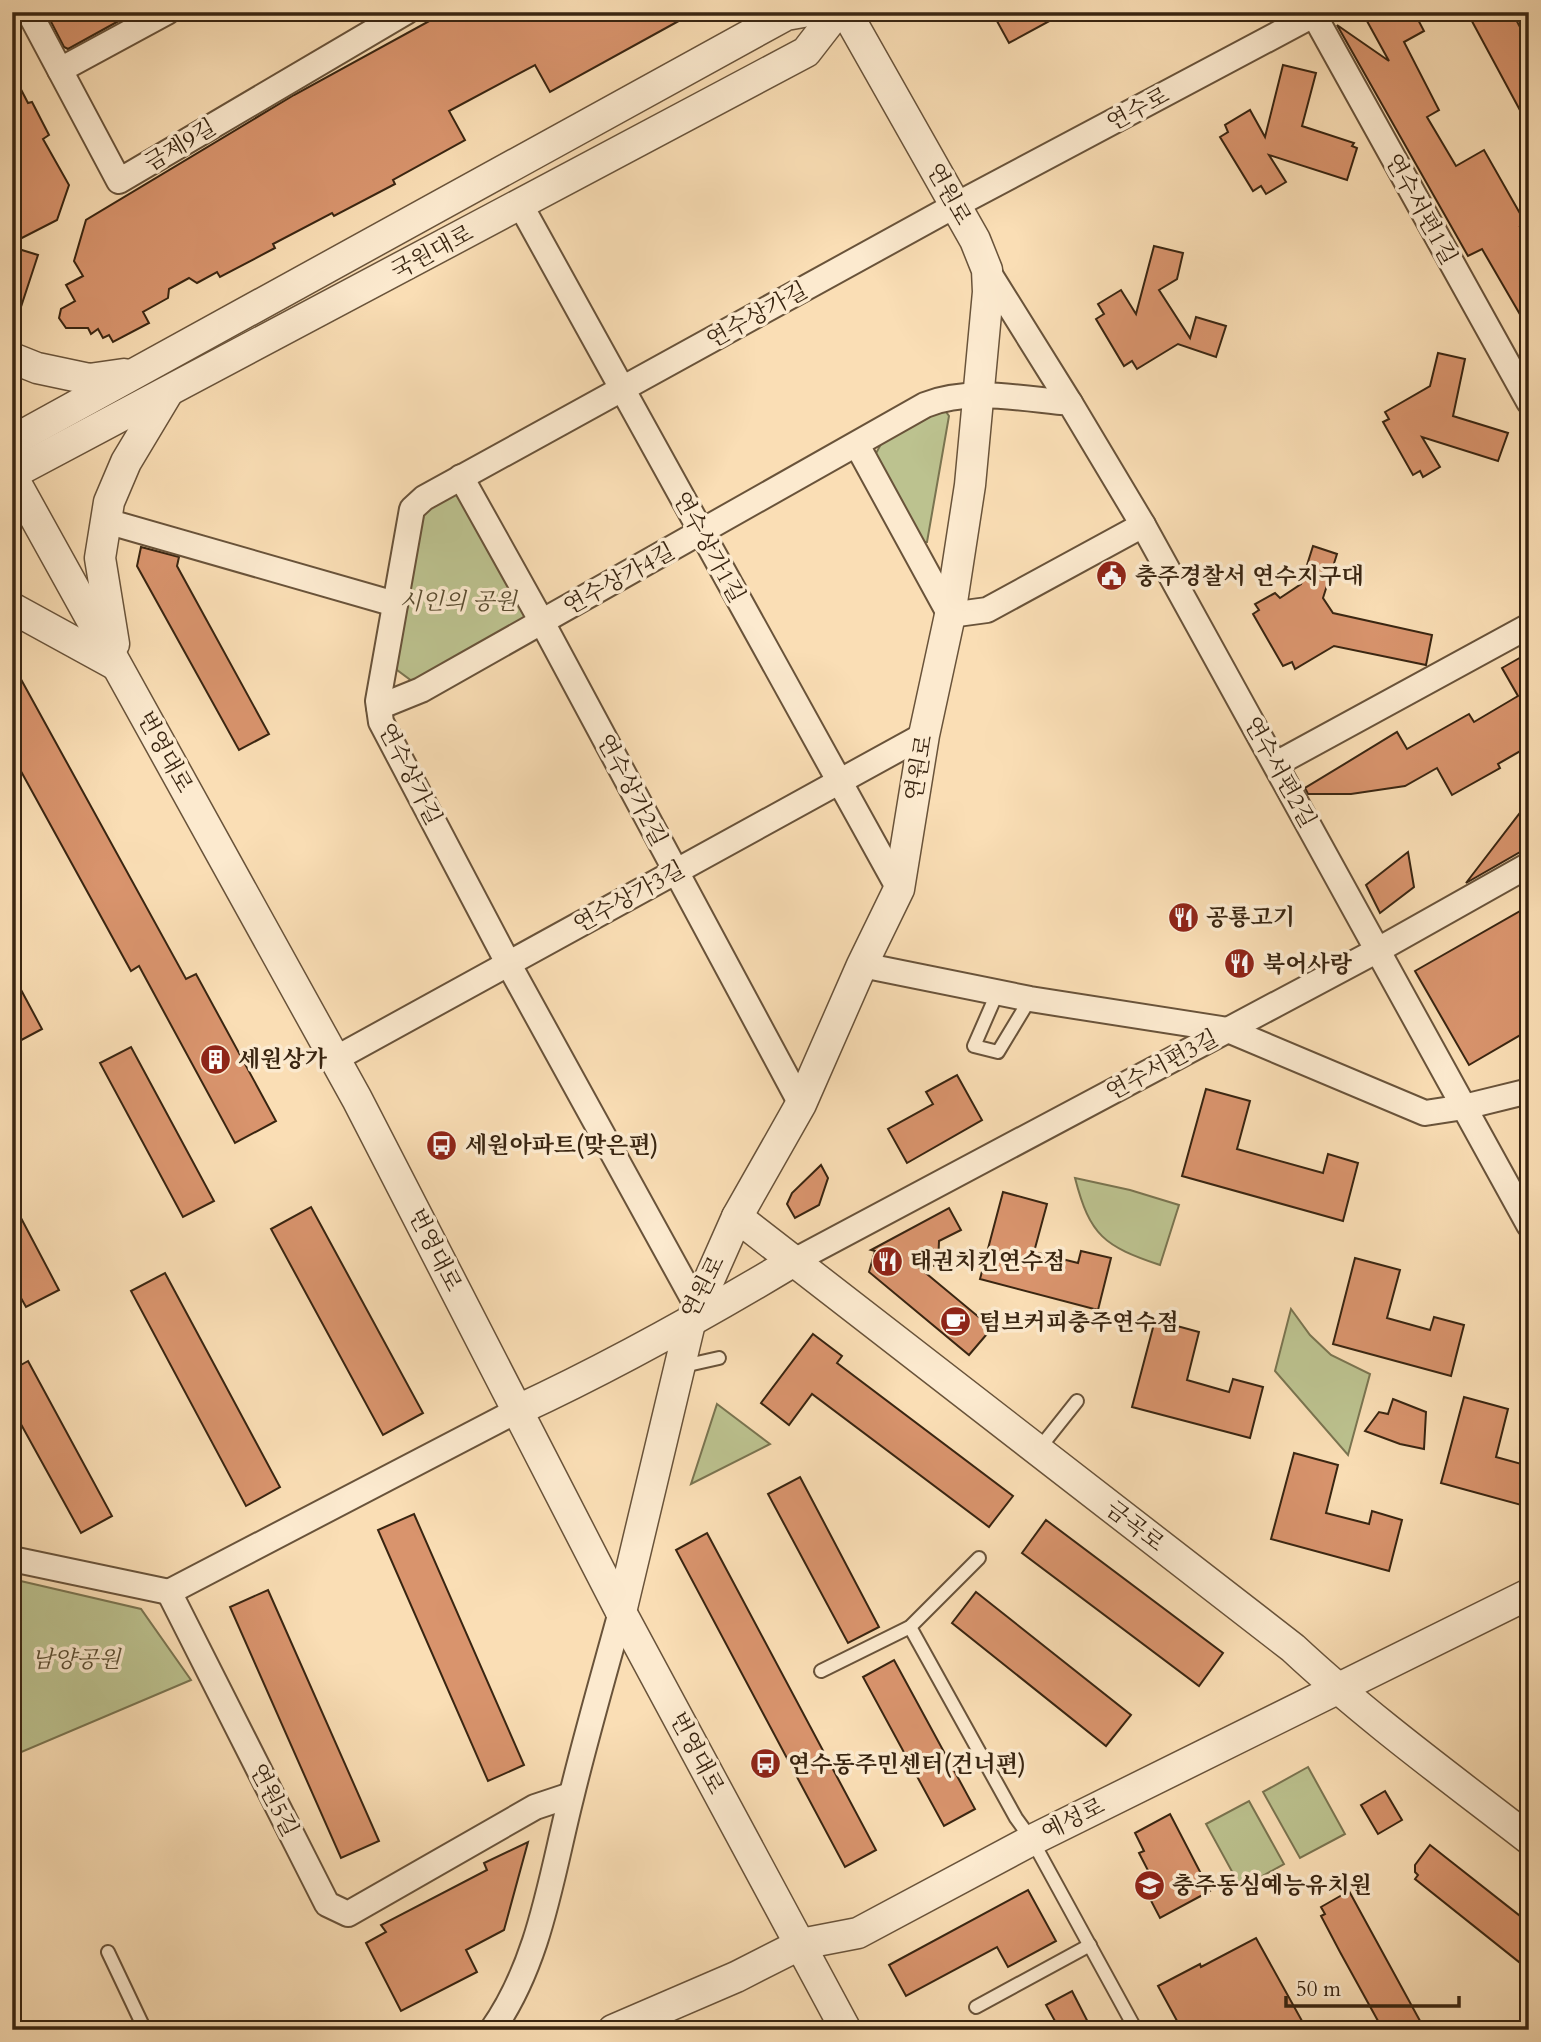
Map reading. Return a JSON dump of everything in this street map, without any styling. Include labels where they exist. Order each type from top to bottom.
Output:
[{"type":"street","name":"금제9길","points":[[29,12],[119,181],[406,12]]},
{"type":"street","points":[[60,70],[167,12]]},
{"type":"street","name":"국원대로","points":[[12,441],[786,15],[803,12]]},
{"type":"street","name":"국원대로","points":[[12,475],[806,52],[837,12]]},
{"type":"street","name":"연원로","points":[[518,1410],[577,1383],[693,1314],[737,1217],[801,1104],[862,965],[899,889],[924,735],[950,615],[970,485],[988,292],[987,270],[956,205],[846,12]]},
{"type":"street","name":"연수로","points":[[956,205],[1317,14]]},
{"type":"street","name":"연수서편1길","points":[[1317,14],[1529,402]]},
{"type":"street","name":"연수상가1길","points":[[520,204],[899,889]]},
{"type":"street","name":"연수상가길","points":[[693,1314],[381,722],[377,701],[412,509],[424,498],[461,477],[956,205]]},
{"type":"street","name":"연수서편2길","points":[[987,270],[1143,525],[1529,1225]]},
{"type":"street","points":[[12,358],[37,368],[89,379],[135,373]]},
{"type":"street","points":[[117,665],[100,558],[109,502],[126,462],[168,392]]},
{"type":"street","points":[[978,396],[1070,403]]},
{"type":"street","name":"연수상가4길","points":[[379,708],[421,690],[933,402],[978,396]]},
{"type":"street","points":[[857,445],[950,615],[987,610],[1143,525]]},
{"type":"street","name":"번영대로","points":[[12,475],[335,1059],[621,1612],[846,2030]]},
{"type":"street","name":"연수상가2길","points":[[461,477],[801,1104]]},
{"type":"street","points":[[106,521],[395,604]]},
{"type":"street","points":[[12,608],[117,665]]},
{"type":"street","points":[[1276,764],[1529,626]]},
{"type":"street","name":"연수상가3길","points":[[335,1059],[924,735]]},
{"type":"street","name":"연수서편3길","points":[[794,1261],[1378,950],[1529,866]]},
{"type":"street","points":[[862,965],[1030,999],[1228,1030],[1424,1113],[1464,1107],[1529,1091]]},
{"type":"street","name":"금곡로","points":[[737,1217],[1293,1648],[1336,1689],[1529,1839]]},
{"type":"street","points":[[492,2030],[517,1990],[533,1950],[621,1612],[693,1314],[794,1261]]},
{"type":"street","points":[[12,1559],[169,1592],[518,1410]]},
{"type":"street","name":"연원5길","points":[[169,1592],[327,1904],[348,1914],[535,1807],[571,1796]]},
{"type":"street","name":"예성로","points":[[613,2030],[801,1944],[858,1933],[1032,1840],[1529,1594]]},
{"type":"lane","points":[[998,991],[974,1046],[998,1052],[1030,999]]},
{"type":"lane","points":[[679,1367],[719,1358]]},
{"type":"lane","points":[[1038,1451],[1077,1401]]},
{"type":"lane","points":[[821,1671],[910,1627],[979,1558]]},
{"type":"lane","points":[[910,1627],[1016,1818],[1032,1840],[1136,2030]]},
{"type":"lane","points":[[976,2007],[1090,1945]]},
{"type":"lane","points":[[108,1952],[145,2030]]},
{"type":"green space","points":[[944,409],[949,416],[927,542],[919,542],[874,457],[881,444]]},
{"type":"green space","name":"시인의 공원","points":[[458,489],[531,622],[416,684],[393,667],[419,512]]},
{"type":"green space","points":[[1075,1178],[1130,1190],[1179,1205],[1160,1265],[1125,1252],[1102,1236],[1087,1213]]},
{"type":"green space","points":[[1291,1309],[1310,1335],[1331,1355],[1370,1374],[1348,1455],[1275,1371]]},
{"type":"green space","points":[[717,1404],[770,1444],[691,1484]]},
{"type":"green space","name":"남양공원","points":[[12,1579],[141,1609],[191,1680],[12,1756]]},
{"type":"green space","points":[[1308,1767],[1345,1834],[1300,1858],[1263,1792]]},
{"type":"green space","points":[[1249,1801],[1284,1864],[1241,1888],[1206,1824]]},
{"type":"building","points":[[46,12],[135,12],[68,49],[64,47]]},
{"type":"building","points":[[430,12],[695,12],[550,92],[535,65],[449,111],[465,140],[393,180],[395,184],[273,244],[275,248],[220,277],[217,272],[197,283],[189,278],[169,289],[168,298],[143,312],[149,323],[113,342],[109,335],[103,338],[98,329],[91,334],[88,328],[66,328],[59,318],[61,309],[75,301],[66,285],[83,276],[74,261],[86,220],[294,95],[433,19]]},
{"type":"building","points":[[992,12],[1066,12],[1009,43]]},
{"type":"building","points":[[1362,12],[1414,12],[1424,31],[1404,42],[1439,110],[1427,117],[1456,166],[1484,150],[1526,224],[1520,227],[1529,241],[1529,330],[1482,249],[1468,256],[1337,25],[1389,61]]},
{"type":"building","points":[[1467,12],[1512,12],[1529,44],[1529,127]]},
{"type":"building","points":[[1283,65],[1316,73],[1302,126],[1354,143],[1352,146],[1357,148],[1347,180],[1269,155],[1286,182],[1266,194],[1261,186],[1253,191],[1220,137],[1228,132],[1225,125],[1250,110],[1265,137]]},
{"type":"building","points":[[12,72],[49,135],[43,139],[69,185],[57,220],[12,243]]},
{"type":"building","points":[[1154,246],[1183,253],[1177,279],[1159,290],[1190,338],[1196,317],[1226,326],[1216,357],[1178,344],[1137,369],[1132,361],[1124,366],[1096,319],[1104,314],[1098,304],[1121,290],[1136,314]]},
{"type":"building","points":[[12,247],[38,255],[16,322],[12,321]]},
{"type":"building","points":[[1438,353],[1465,359],[1453,416],[1508,433],[1498,461],[1422,437],[1440,467],[1423,477],[1420,471],[1413,475],[1383,422],[1389,419],[1385,412],[1430,386]]},
{"type":"building","points":[[1313,546],[1337,554],[1323,598],[1333,613],[1432,635],[1426,665],[1334,646],[1295,669],[1292,662],[1283,666],[1253,614],[1259,610],[1255,604],[1275,593],[1280,598],[1301,584]]},
{"type":"building","points":[[141,547],[179,557],[177,566],[269,734],[239,750],[137,566]]},
{"type":"building","points":[[1523,656],[1529,666],[1529,746],[1498,764],[1500,768],[1452,795],[1437,768],[1405,786],[1351,794],[1308,794],[1305,788],[1397,732],[1407,749],[1469,714],[1474,722],[1518,696],[1502,668]]},
{"type":"building","points":[[12,663],[186,979],[196,974],[276,1121],[235,1143],[139,966],[131,971],[12,755]]},
{"type":"building","points":[[1529,801],[1529,847],[1466,883]]},
{"type":"building","points":[[1408,852],[1414,887],[1380,913],[1366,885]]},
{"type":"building","points":[[1529,906],[1529,1030],[1469,1065],[1415,971]]},
{"type":"building","points":[[12,973],[42,1029],[12,1045]]},
{"type":"building","points":[[131,1047],[214,1201],[183,1217],[100,1063]]},
{"type":"building","points":[[957,1075],[982,1120],[907,1163],[888,1129],[933,1104],[926,1092]]},
{"type":"building","points":[[1206,1089],[1250,1101],[1237,1149],[1323,1173],[1328,1154],[1358,1163],[1343,1221],[1182,1176]]},
{"type":"building","points":[[821,1165],[828,1178],[819,1205],[795,1218],[787,1204],[792,1193]]},
{"type":"building","points":[[1003,1192],[1047,1204],[1034,1252],[1078,1263],[1081,1251],[1111,1258],[1098,1310],[980,1279]]},
{"type":"building","points":[[12,1201],[59,1290],[26,1307],[12,1282]]},
{"type":"building","points":[[311,1207],[423,1413],[383,1435],[271,1229]]},
{"type":"building","points":[[949,1208],[961,1230],[939,1241],[938,1267],[910,1260],[992,1328],[969,1355],[869,1272],[875,1251],[871,1250]]},
{"type":"building","points":[[1355,1258],[1400,1270],[1387,1318],[1430,1330],[1434,1317],[1464,1325],[1451,1376],[1333,1344]]},
{"type":"building","points":[[165,1273],[280,1487],[246,1506],[131,1291]]},
{"type":"building","points":[[1155,1320],[1199,1332],[1187,1380],[1229,1392],[1233,1379],[1263,1387],[1250,1438],[1132,1407]]},
{"type":"building","points":[[813,1334],[842,1356],[837,1363],[1013,1496],[989,1527],[812,1394],[789,1425],[761,1403]]},
{"type":"building","points":[[28,1361],[112,1516],[81,1533],[12,1408],[12,1370]]},
{"type":"building","points":[[1464,1397],[1508,1409],[1496,1457],[1529,1466],[1529,1507],[1441,1483]]},
{"type":"building","points":[[1393,1399],[1426,1412],[1424,1449],[1400,1444],[1365,1431],[1379,1412],[1388,1414]]},
{"type":"building","points":[[1294,1453],[1338,1465],[1326,1513],[1369,1524],[1372,1511],[1402,1520],[1389,1571],[1271,1539]]},
{"type":"building","points":[[800,1477],[879,1627],[848,1643],[768,1494]]},
{"type":"building","points":[[414,1514],[524,1765],[488,1781],[378,1530]]},
{"type":"building","points":[[1046,1520],[1223,1653],[1199,1686],[1022,1553]]},
{"type":"building","points":[[707,1533],[876,1850],[845,1867],[676,1550]]},
{"type":"building","points":[[268,1590],[379,1841],[341,1858],[230,1607]]},
{"type":"building","points":[[976,1592],[1131,1715],[1106,1746],[952,1623]]},
{"type":"building","points":[[894,1660],[975,1809],[944,1826],[863,1677]]},
{"type":"building","points":[[1385,1791],[1402,1820],[1378,1834],[1361,1805]]},
{"type":"building","points":[[1170,1814],[1210,1891],[1160,1918],[1147,1893],[1157,1888],[1139,1853],[1144,1851],[1135,1833]]},
{"type":"building","points":[[528,1842],[504,1930],[466,1950],[477,1972],[401,2011],[366,1943],[386,1932],[381,1925],[487,1870],[484,1863]]},
{"type":"building","points":[[1430,1845],[1529,1923],[1529,1970],[1415,1879],[1418,1875],[1415,1865]]},
{"type":"building","points":[[1028,1890],[1056,1941],[1008,1967],[997,1947],[906,1996],[889,1965]]},
{"type":"building","points":[[1349,1891],[1425,2030],[1383,2030],[1340,1952],[1321,1916],[1325,1914],[1321,1907]]},
{"type":"building","points":[[1256,1938],[1307,2030],[1182,2030],[1158,1986]]},
{"type":"building","points":[[1072,1991],[1092,2030],[1060,2030],[1046,2005]]},
{"type":"place","name":"충주경찰서 연수지구대","points":[[1112,576]]},
{"type":"place","name":"공룡고기","points":[[1183,917]]},
{"type":"place","name":"북어사랑","points":[[1240,964]]},
{"type":"place","name":"세원상가","points":[[215,1059]]},
{"type":"place","name":"세원아파트(맞은편)","points":[[442,1145]]},
{"type":"place","name":"태권치킨연수점","points":[[887,1261]]},
{"type":"place","name":"텀브커피충주연수점","points":[[956,1322]]},
{"type":"place","name":"연수동주민센터(건너편)","points":[[765,1764]]},
{"type":"place","name":"충주동심예능유치원","points":[[1149,1885]]}]
